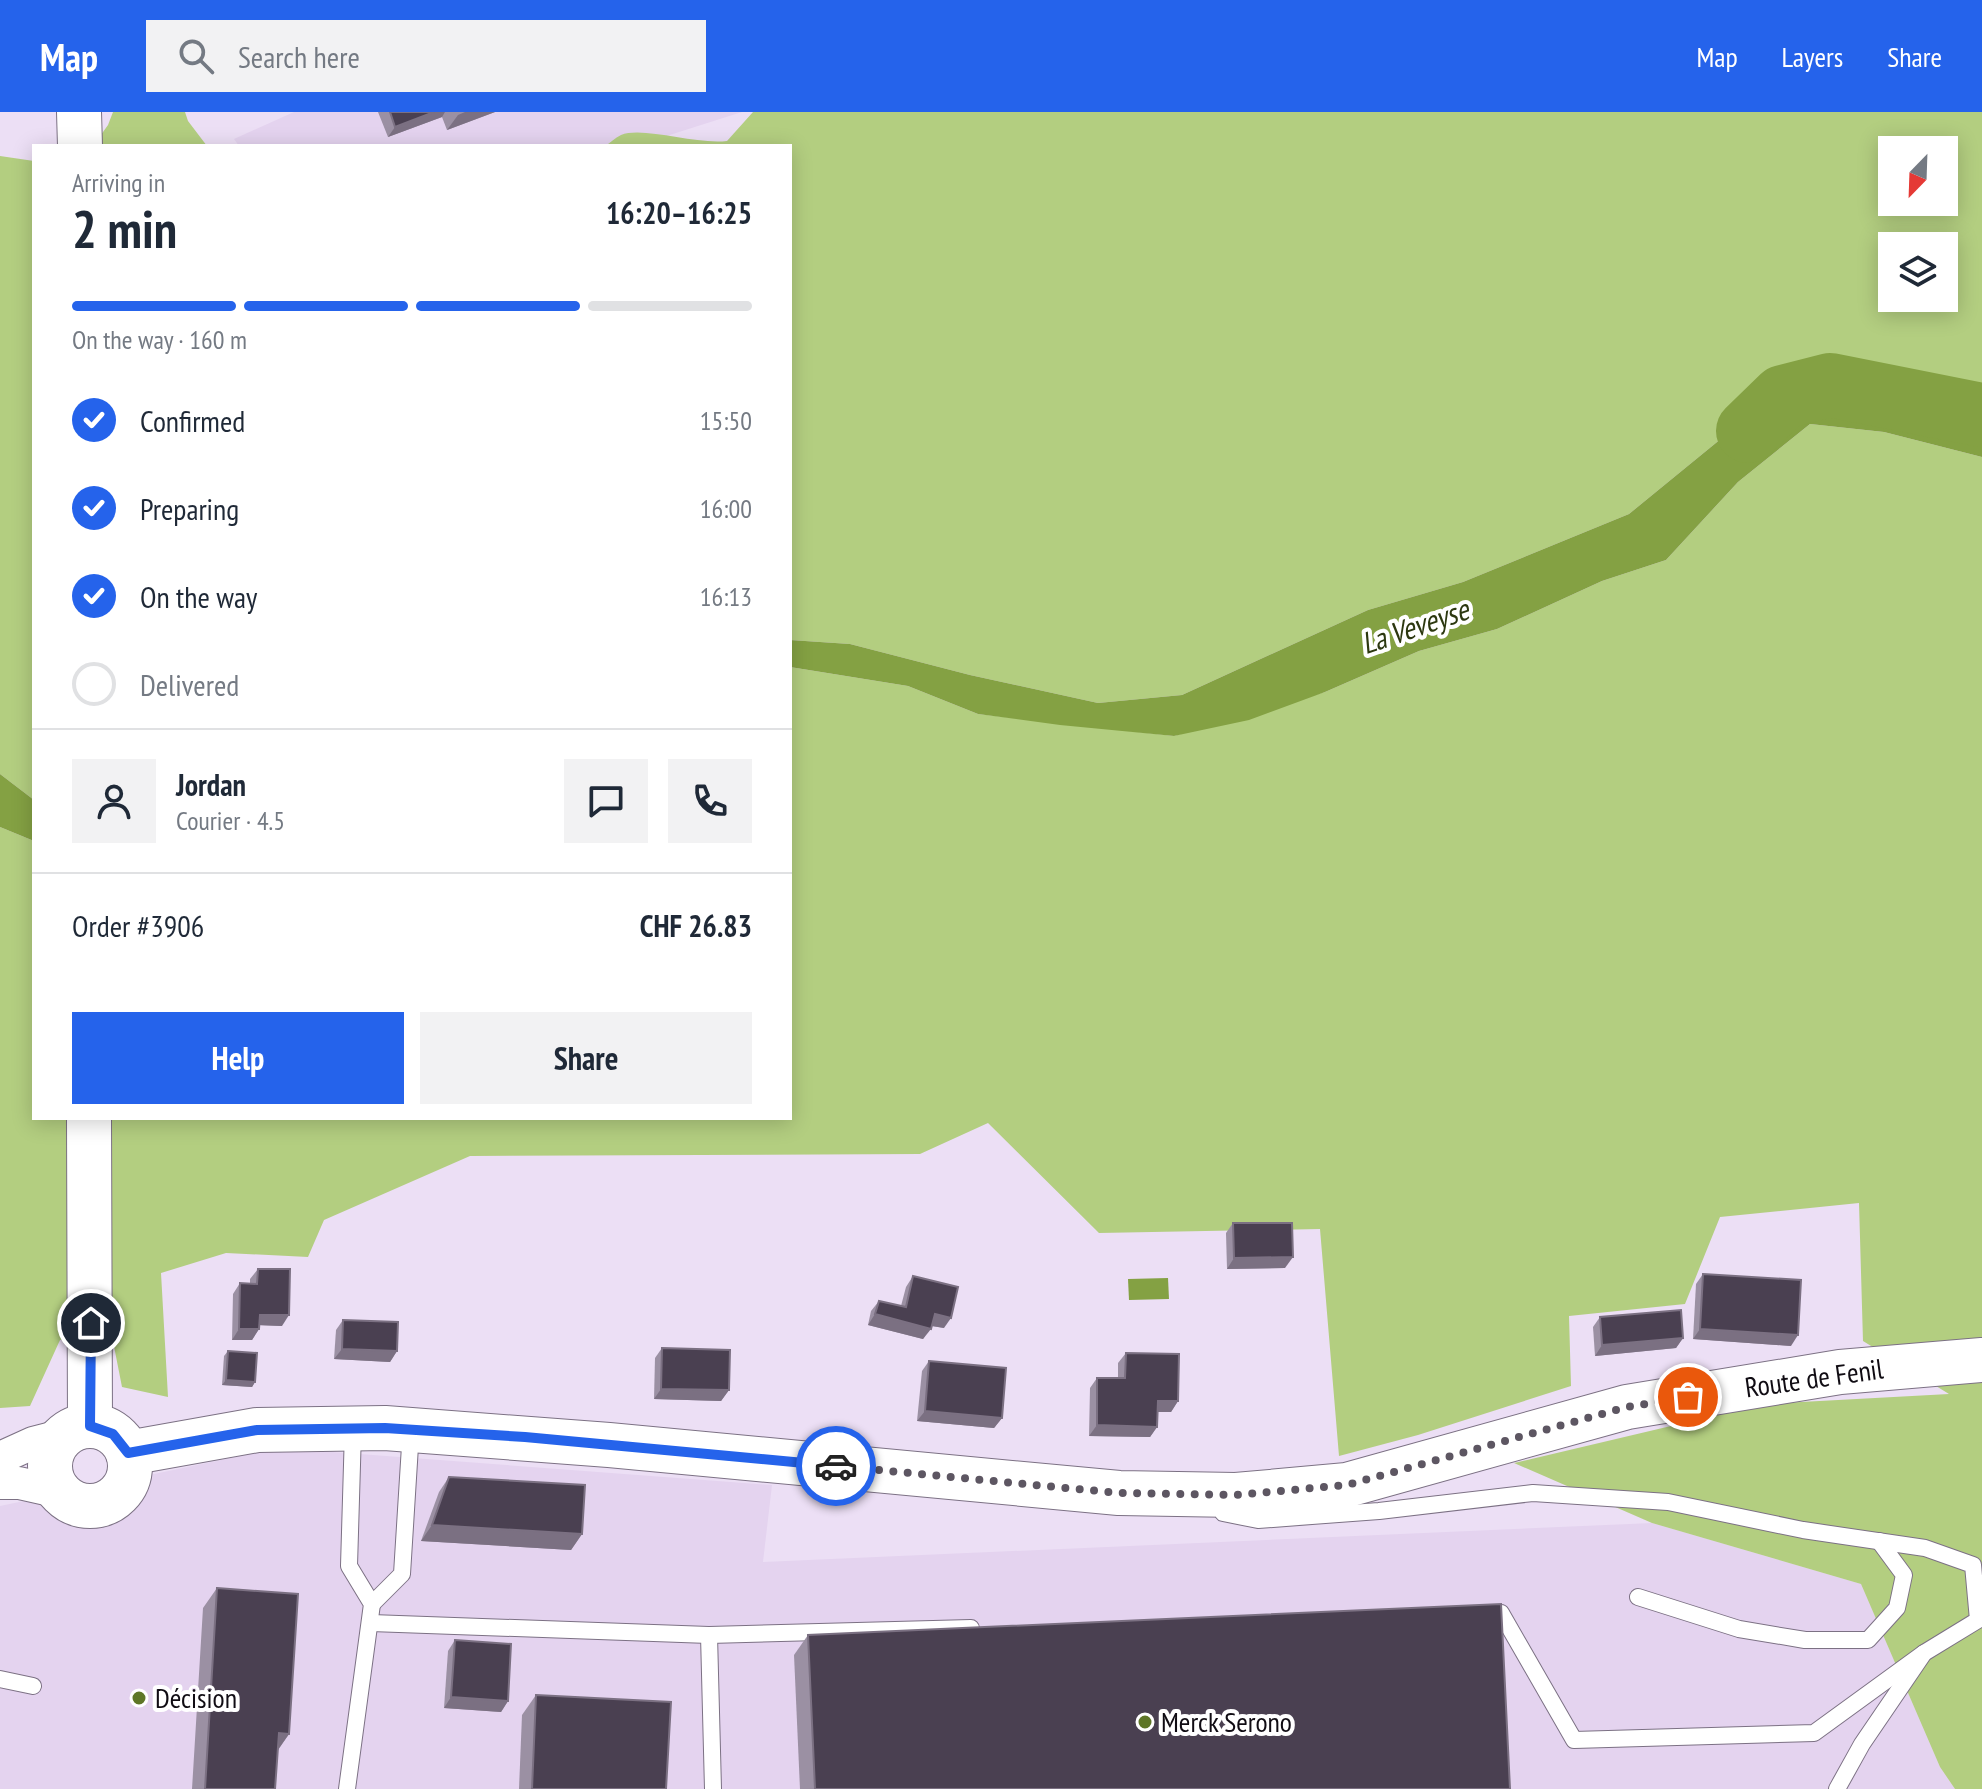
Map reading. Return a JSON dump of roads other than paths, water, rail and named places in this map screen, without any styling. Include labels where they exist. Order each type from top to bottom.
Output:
[{"type":"street","points":[[79,112],[80,144]]},
{"type":"street","points":[[0,1458],[33,1443],[77,1430],[113,1434],[128,1453],[128,1480],[111,1500],[86,1506],[70,1501],[59,1492],[52,1479],[50,1465],[52,1452],[77,1430],[91,1354],[89,1120]]},
{"type":"street","name":"Route de Fenil","points":[[128,1453],[257,1430],[412,1429],[595,1443],[1119,1493],[1236,1495],[1347,1485],[1627,1407],[1840,1372],[1982,1360]]},
{"type":"street","points":[[0,1483],[19,1483],[59,1492]]},
{"type":"lane","points":[[347,1789],[372,1604],[349,1566],[353,1428]]},
{"type":"lane","points":[[372,1604],[402,1574],[412,1429]]},
{"type":"lane","points":[[1119,1493],[1258,1520],[1379,1511],[1533,1493],[1668,1502],[1803,1530],[1925,1548],[1973,1565],[1978,1620],[1924,1653],[1814,1733],[1574,1740],[1501,1613],[1469,1614]]},
{"type":"lane","points":[[1638,1597],[1739,1629],[1805,1640],[1868,1640],[1897,1608],[1904,1575],[1879,1541]]},
{"type":"lane","points":[[371,1623],[709,1635],[994,1627]]},
{"type":"lane","points":[[709,1635],[713,1789]]},
{"type":"lane","points":[[1837,1789],[1862,1744],[1924,1653]]},
{"type":"lane","points":[[0,1679],[33,1686]]},
{"type":"water","points":[[1806,385],[1982,412],[1982,457],[1884,432],[1810,424],[1738,482],[1666,560],[1602,581],[1497,629],[1419,651],[1325,692],[1249,720],[1174,736],[978,714],[908,686],[792,667],[792,640],[850,644],[1098,703],[1182,695],[1368,610],[1463,582],[1629,514],[1755,411]]},
{"type":"water","points":[[0,774],[32,798],[32,840],[0,827]]},
{"type":"water","points":[[1168,1278],[1169,1299],[1129,1300],[1128,1279]]},
{"type":"waterway","name":"La Veveyse","points":[[1748,431],[1783,397],[1830,385],[1982,415]]},
{"type":"place","name":"Décision","points":[[139,1698]]},
{"type":"place","name":"Merck Serono","points":[[1145,1722]]}]
